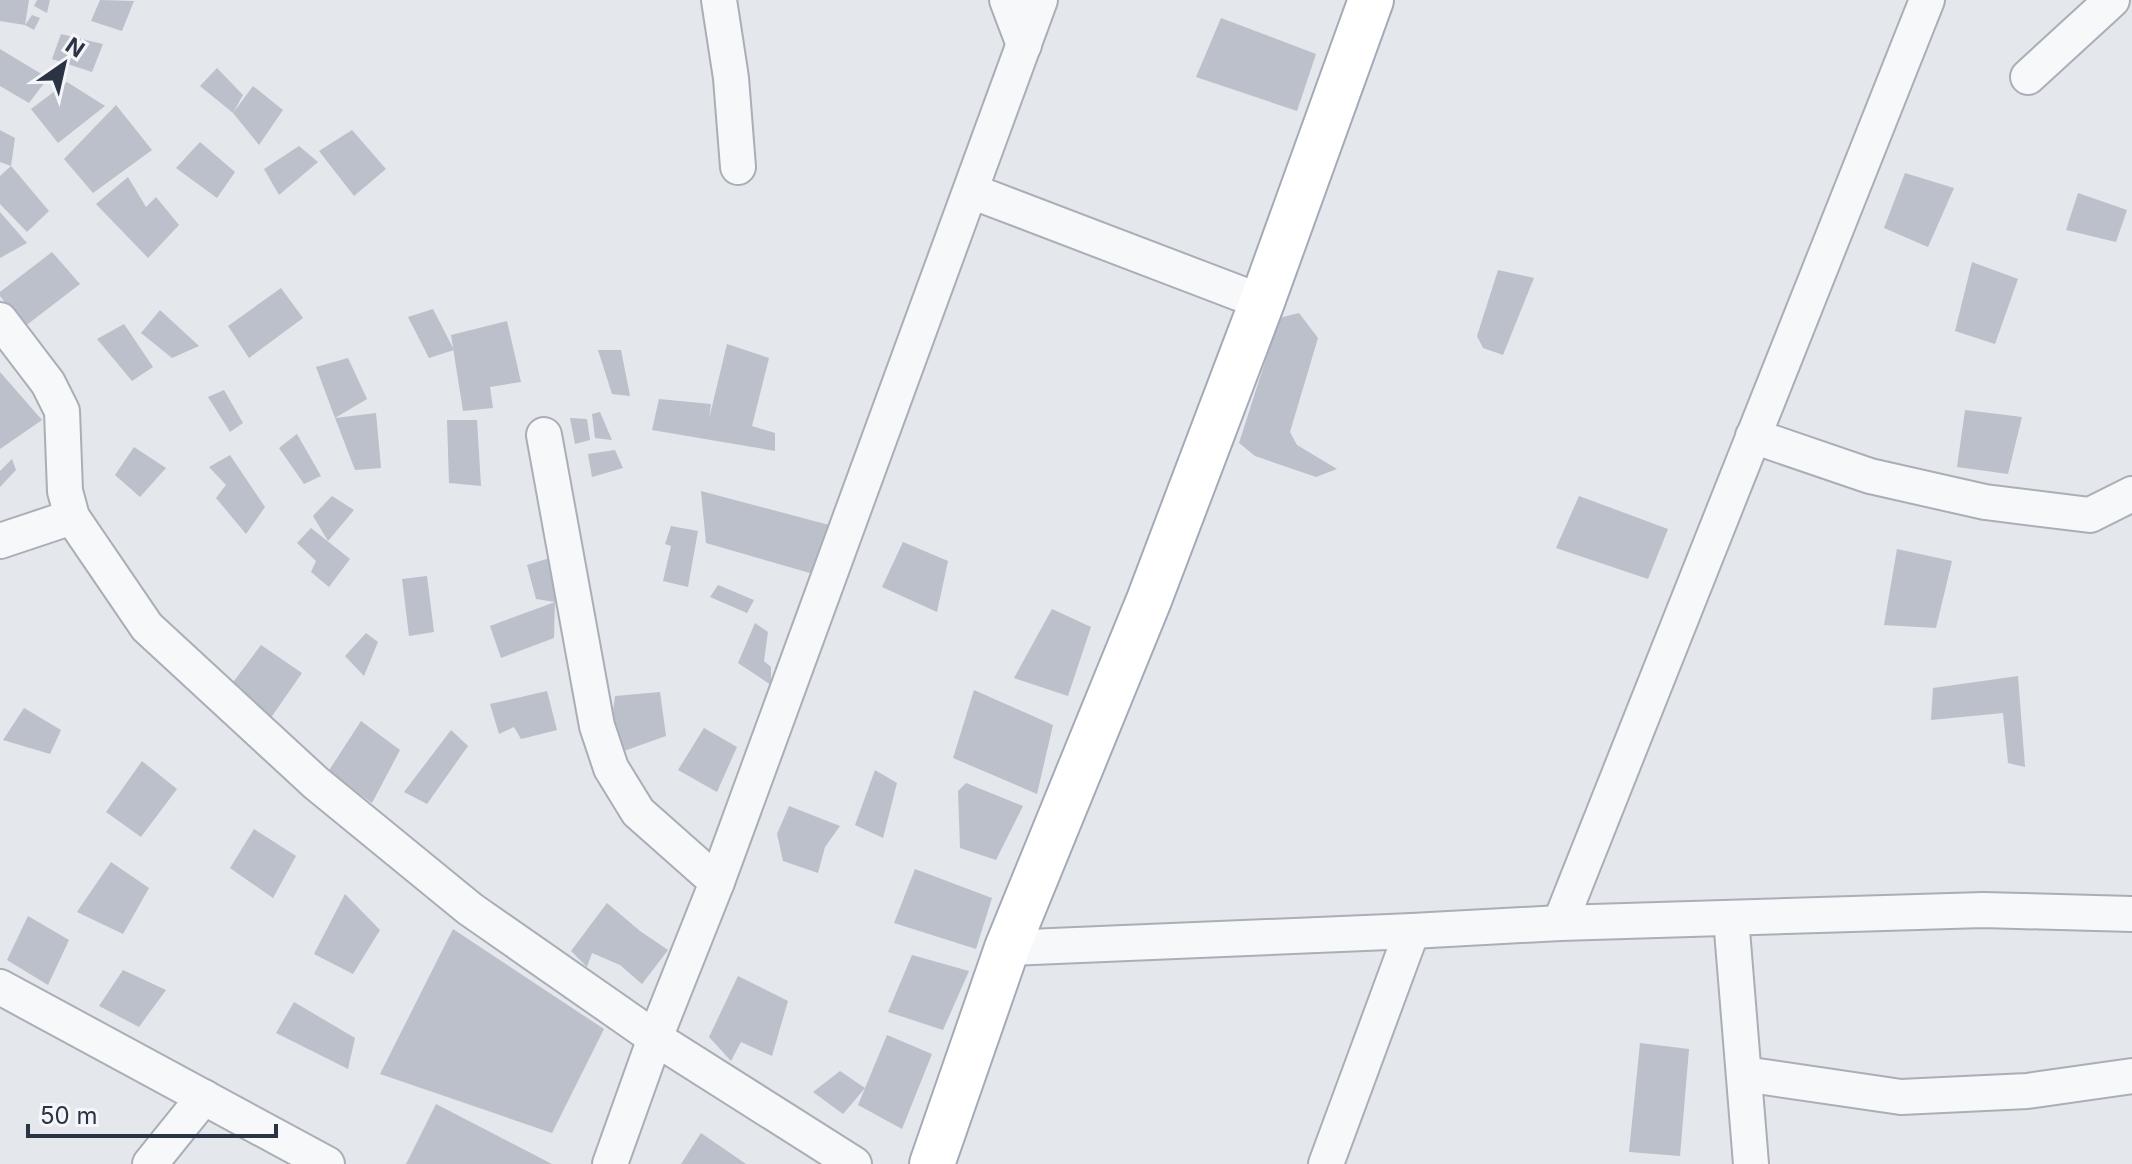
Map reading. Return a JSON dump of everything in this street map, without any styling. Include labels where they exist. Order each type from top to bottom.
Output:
[{"type":"main road","points":[[932,1164],[1007,948],[1149,600],[1262,302],[1371,0]]},
{"type":"street","points":[[719,0],[731,78],[738,167]]},
{"type":"street","points":[[1007,0],[1024,45]]},
{"type":"street","points":[[610,1164],[655,1038],[717,882],[1040,0]]},
{"type":"street","points":[[1560,923],[1927,0]]},
{"type":"street","points":[[2028,77],[2112,0]]},
{"type":"street","points":[[971,191],[1262,302]]},
{"type":"street","points":[[0,320],[48,383],[62,411],[65,491],[72,517],[147,627],[316,783],[470,909],[655,1038],[854,1164]]},
{"type":"street","points":[[544,435],[597,726],[611,768],[638,812],[717,882]]},
{"type":"street","points":[[1753,436],[1870,476],[1985,502],[2090,515],[2132,494]]},
{"type":"street","points":[[0,541],[72,517]]},
{"type":"street","points":[[1007,948],[1560,923],[1983,910],[2132,914]]},
{"type":"street","points":[[1731,918],[1751,1164]]},
{"type":"street","points":[[1326,1164],[1412,931]]},
{"type":"street","points":[[0,987],[327,1164]]},
{"type":"street","points":[[1744,1074],[1901,1097],[2027,1091],[2132,1076]]},
{"type":"street","points":[[150,1164],[204,1097]]},
{"type":"building","points":[[0,0],[29,0],[25,25],[0,21]]},
{"type":"building","points":[[37,0],[50,0],[47,13],[34,6]]},
{"type":"building","points":[[100,0],[134,1],[122,31],[91,21]]},
{"type":"building","points":[[32,15],[40,18],[34,30],[25,25]]},
{"type":"building","points":[[1221,18],[1316,54],[1297,111],[1196,77]]},
{"type":"building","points":[[61,34],[103,44],[92,72],[52,59]]},
{"type":"building","points":[[0,49],[48,78],[29,103],[0,86]]},
{"type":"building","points":[[217,68],[243,95],[233,113],[200,86]]},
{"type":"building","points":[[67,82],[105,106],[58,143],[31,109]]},
{"type":"building","points":[[253,86],[283,110],[259,145],[233,113]]},
{"type":"building","points":[[116,105],[152,150],[93,193],[64,159]]},
{"type":"building","points":[[0,130],[15,138],[11,166],[0,162]]},
{"type":"building","points":[[352,130],[386,169],[354,196],[319,151]]},
{"type":"building","points":[[200,142],[235,172],[217,198],[176,168]]},
{"type":"building","points":[[299,146],[318,162],[279,195],[264,169]]},
{"type":"building","points":[[11,166],[49,211],[27,232],[0,204],[0,176]]},
{"type":"building","points":[[1905,173],[1954,188],[1928,247],[1884,228]]},
{"type":"building","points":[[128,177],[146,207],[156,197],[179,225],[148,258],[96,204]]},
{"type":"building","points":[[2078,193],[2127,210],[2116,242],[2066,230]]},
{"type":"building","points":[[0,212],[27,243],[0,258]]},
{"type":"building","points":[[52,252],[80,284],[24,327],[0,292]]},
{"type":"building","points":[[1972,262],[2018,279],[1995,344],[1955,331]]},
{"type":"building","points":[[1498,270],[1534,278],[1503,355],[1483,348],[1477,336]]},
{"type":"building","points":[[281,288],[303,318],[249,358],[228,326]]},
{"type":"building","points":[[433,309],[454,350],[429,358],[408,317]]},
{"type":"building","points":[[160,310],[199,346],[172,358],[141,333]]},
{"type":"building","points":[[1299,313],[1318,338],[1290,432],[1297,445],[1337,469],[1316,477],[1255,456],[1239,443],[1279,318]]},
{"type":"building","points":[[507,321],[521,382],[490,387],[493,408],[463,411],[451,335]]},
{"type":"building","points":[[124,324],[153,367],[132,381],[97,339]]},
{"type":"building","points":[[727,344],[769,358],[752,426],[775,433],[775,451],[652,430],[659,399],[711,404],[709,419]]},
{"type":"building","points":[[598,350],[621,350],[630,396],[612,394]]},
{"type":"building","points":[[348,358],[367,399],[335,418],[316,367]]},
{"type":"building","points":[[0,372],[42,420],[0,449]]},
{"type":"building","points":[[224,390],[243,423],[230,432],[208,397]]},
{"type":"building","points":[[1965,410],[2022,417],[2008,474],[1957,467]]},
{"type":"building","points":[[600,412],[612,440],[595,438],[592,414]]},
{"type":"building","points":[[376,413],[381,468],[355,470],[335,418]]},
{"type":"building","points":[[570,418],[587,419],[590,440],[575,444]]},
{"type":"building","points":[[447,420],[477,420],[481,486],[449,483]]},
{"type":"building","points":[[297,434],[321,476],[304,484],[279,448]]},
{"type":"building","points":[[134,447],[166,468],[140,497],[115,475]]},
{"type":"building","points":[[615,450],[623,468],[592,477],[588,454]]},
{"type":"building","points":[[230,455],[265,507],[246,534],[216,498],[226,485],[209,467]]},
{"type":"building","points":[[12,459],[16,470],[0,487],[0,471]]},
{"type":"building","points":[[701,491],[833,526],[817,575],[706,543]]},
{"type":"building","points":[[332,496],[354,510],[328,541],[313,516]]},
{"type":"building","points":[[1579,496],[1668,529],[1648,579],[1556,548]]},
{"type":"building","points":[[671,526],[698,531],[688,587],[663,581],[671,546],[665,544]]},
{"type":"building","points":[[311,528],[350,559],[329,587],[311,572],[316,561],[297,543]]},
{"type":"building","points":[[903,542],[948,561],[937,612],[882,587]]},
{"type":"building","points":[[1897,549],[1952,561],[1936,628],[1884,625]]},
{"type":"building","points":[[556,556],[555,602],[536,599],[527,565]]},
{"type":"building","points":[[427,576],[434,632],[409,636],[402,579]]},
{"type":"building","points":[[718,585],[754,600],[747,613],[710,597]]},
{"type":"building","points":[[555,602],[554,638],[501,658],[490,626]]},
{"type":"building","points":[[1052,609],[1091,627],[1068,696],[1014,678]]},
{"type":"building","points":[[755,623],[768,632],[764,661],[771,667],[771,685],[738,663]]},
{"type":"building","points":[[366,633],[378,642],[364,676],[345,656]]},
{"type":"building","points":[[261,645],[302,673],[268,722],[228,689]]},
{"type":"building","points":[[2018,676],[2025,767],[2008,763],[2003,713],[1931,720],[1933,688]]},
{"type":"building","points":[[974,690],[1053,725],[1037,794],[953,758]]},
{"type":"building","points":[[547,691],[557,730],[521,739],[514,727],[499,734],[490,704]]},
{"type":"building","points":[[660,692],[666,736],[607,757],[615,696]]},
{"type":"building","points":[[24,708],[61,730],[50,754],[3,740]]},
{"type":"building","points":[[361,721],[400,750],[372,803],[328,772]]},
{"type":"building","points":[[704,728],[737,747],[717,792],[678,770]]},
{"type":"building","points":[[451,730],[468,746],[427,804],[404,792]]},
{"type":"building","points":[[142,761],[177,789],[141,837],[106,812]]},
{"type":"building","points":[[875,770],[897,783],[883,838],[855,825]]},
{"type":"building","points":[[966,783],[1023,806],[996,860],[960,848],[958,791]]},
{"type":"building","points":[[789,806],[840,826],[825,847],[818,873],[783,861],[777,834]]},
{"type":"building","points":[[254,829],[296,856],[273,898],[230,868]]},
{"type":"building","points":[[111,862],[149,888],[123,934],[77,912]]},
{"type":"building","points":[[915,869],[992,898],[976,949],[894,923]]},
{"type":"building","points":[[345,894],[380,930],[353,974],[314,954]]},
{"type":"building","points":[[607,903],[668,950],[642,984],[620,965],[592,953],[587,967],[571,951]]},
{"type":"building","points":[[28,916],[69,940],[48,985],[7,960]]},
{"type":"building","points":[[453,929],[604,1029],[552,1133],[380,1074]]},
{"type":"building","points":[[912,955],[969,971],[943,1030],[888,1012]]},
{"type":"building","points":[[123,970],[166,990],[139,1027],[99,1006]]},
{"type":"building","points":[[738,976],[788,1001],[772,1056],[741,1042],[731,1061],[709,1037]]},
{"type":"building","points":[[294,1002],[355,1038],[348,1069],[276,1033]]},
{"type":"building","points":[[887,1035],[932,1054],[902,1129],[858,1105]]},
{"type":"building","points":[[1640,1043],[1689,1049],[1680,1156],[1629,1152]]},
{"type":"building","points":[[840,1071],[865,1088],[843,1114],[813,1092]]},
{"type":"building","points":[[436,1104],[552,1164],[406,1164]]},
{"type":"building","points":[[701,1133],[746,1164],[681,1164]]}]
